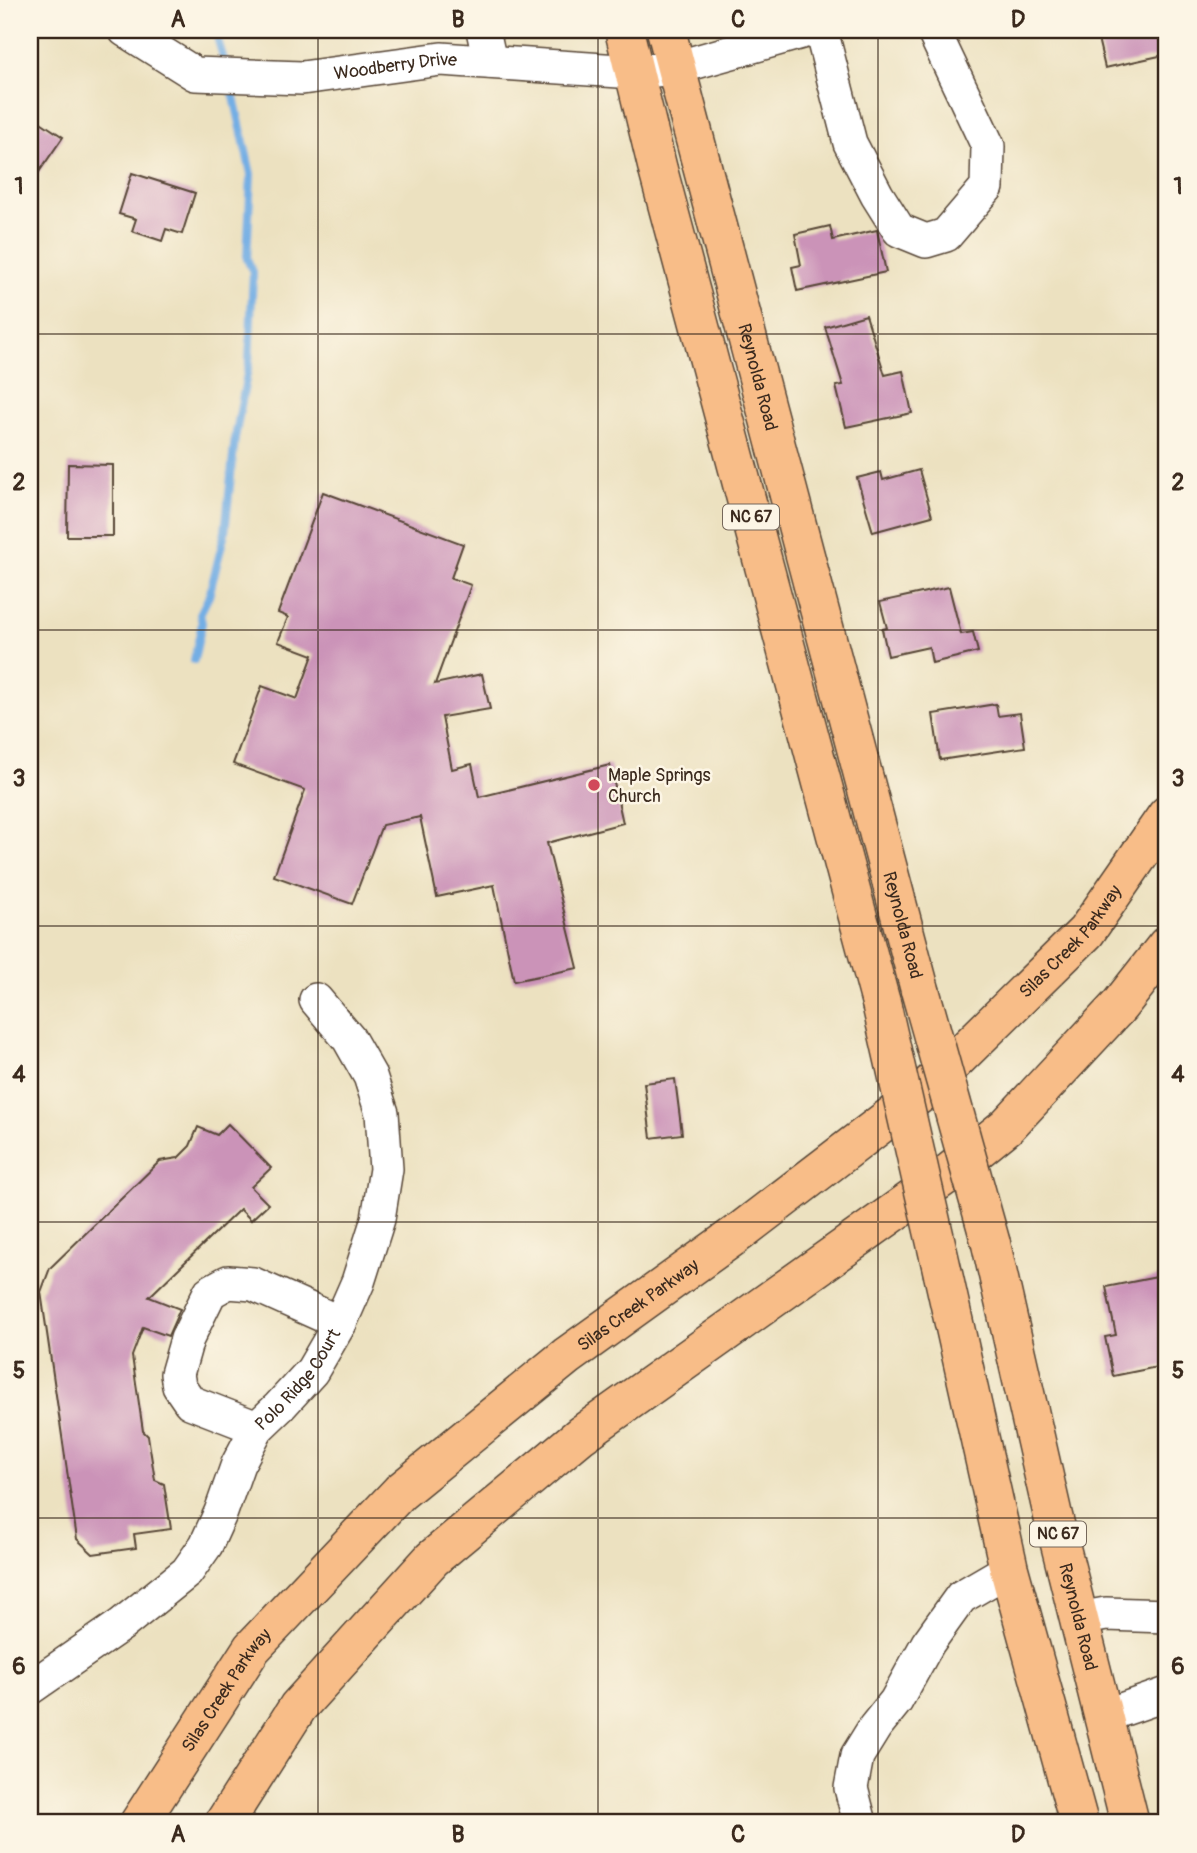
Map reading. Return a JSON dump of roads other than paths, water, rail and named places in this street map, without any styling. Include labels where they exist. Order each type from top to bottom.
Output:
[{"type":"main road","name":"NC 67","points":[[624,30],[658,170],[881,1003],[1009,1569],[1079,1823]]},
{"type":"main road","name":"Reynolda Road","points":[[666,30],[920,990],[991,1244],[1054,1516],[1130,1823]]},
{"type":"main road","name":"Silas Creek Parkway","points":[[139,1823],[252,1648],[400,1492],[568,1356],[741,1231],[924,1091],[1086,932],[1167,815]]},
{"type":"main road","points":[[224,1823],[298,1707],[432,1559],[582,1434],[945,1176],[1007,1126],[1119,1006],[1167,945]]},
{"type":"street","name":"Woodberry Drive","points":[[125,30],[195,74],[302,78],[440,59],[634,72],[676,68],[809,30]]},
{"type":"street","points":[[483,30],[490,62]]},
{"type":"street","points":[[821,30],[850,143],[899,230],[926,241],[946,235],[987,187],[988,146],[933,30]]},
{"type":"street","name":"Polo Ridge Court","points":[[30,1688],[121,1625],[187,1572],[206,1545],[238,1465],[257,1428],[312,1371],[340,1323],[358,1282],[378,1219],[386,1169],[382,1113],[370,1076],[349,1039],[316,1000]]},
{"type":"street","points":[[257,1428],[190,1402],[179,1386],[177,1374],[187,1339],[210,1292],[228,1282],[253,1284],[340,1323]]},
{"type":"street","points":[[860,1823],[852,1788],[856,1756],[896,1701],[928,1643],[961,1597],[1009,1569]]},
{"type":"street","points":[[1079,1619],[1106,1614],[1167,1616]]},
{"type":"street","points":[[1104,1716],[1167,1694]]},
{"type":"waterway","points":[[215,30],[226,67]]},
{"type":"waterway","points":[[194,660],[202,623],[200,614],[209,596],[225,532],[235,438],[249,363],[253,272],[247,259],[251,174],[231,83]]},
{"type":"place","name":"Maple Springs Church","points":[[594,785]]}]
